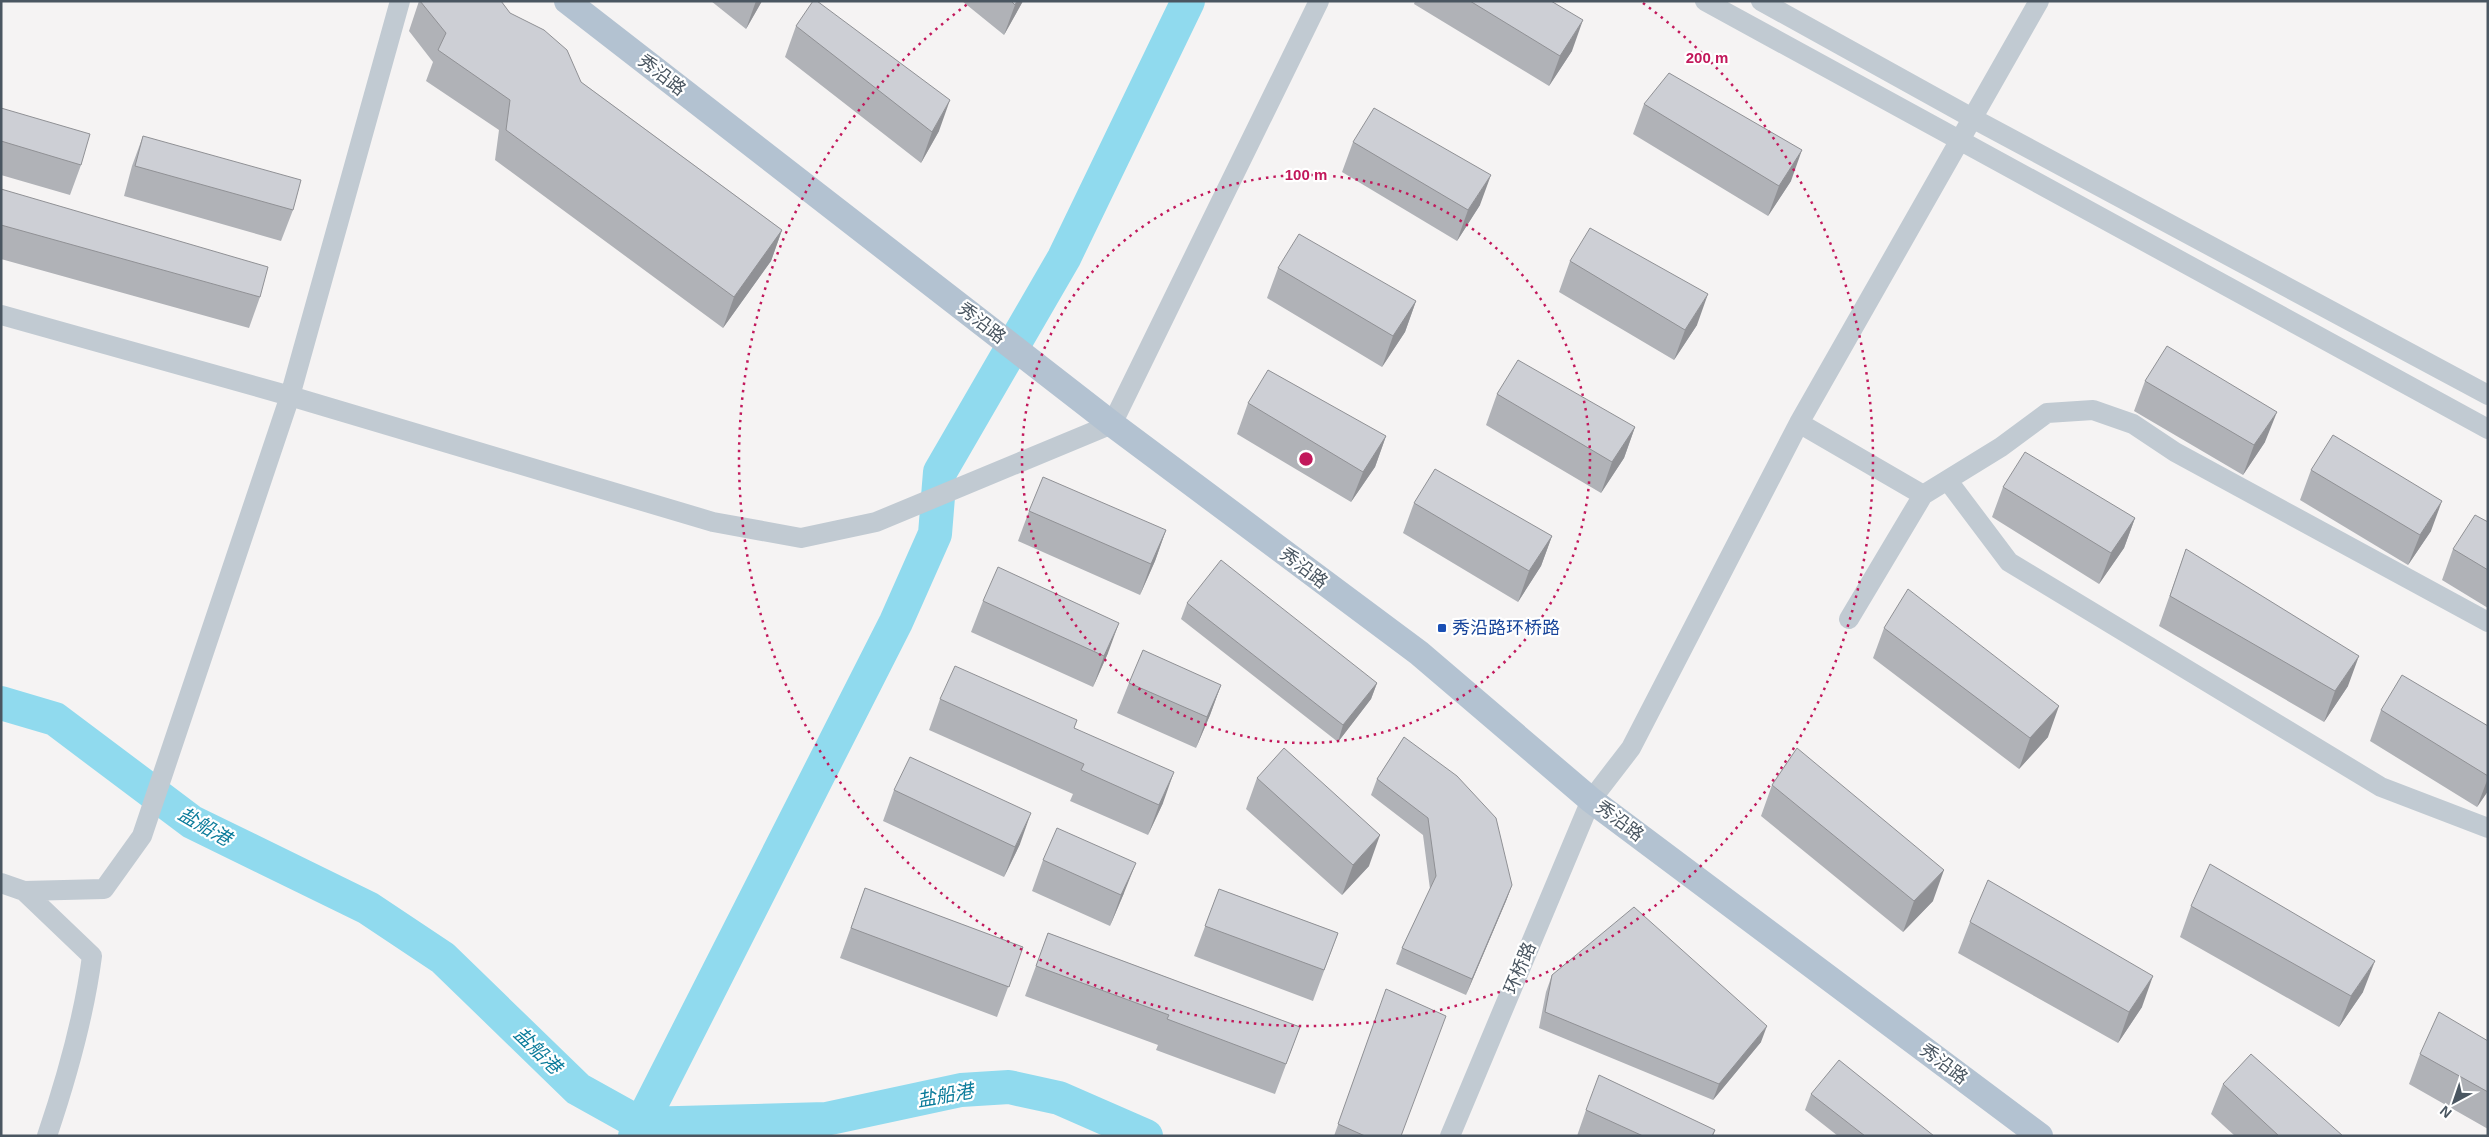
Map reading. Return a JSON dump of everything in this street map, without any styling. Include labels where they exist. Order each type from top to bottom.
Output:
[{"type":"main road","name":"秀沿路","points":[[567,1],[1044,372],[1419,653],[1591,800],[2040,1136]]},
{"type":"street","points":[[24,891],[104,889],[142,836],[290,396],[400,1]]},
{"type":"street","points":[[1,315],[290,396],[713,522],[801,538],[876,522],[1112,424],[1319,1]]},
{"type":"street","points":[[1705,1],[2488,429]]},
{"type":"street","points":[[1761,1],[1974,119],[2488,395]]},
{"type":"street","name":"环桥路","points":[[1450,1136],[1591,800],[1631,748],[1798,423],[1974,119],[2039,1]]},
{"type":"street","points":[[1849,619],[1923,495],[2001,447],[2047,412],[2093,410],[2133,424],[2175,452],[2488,622]]},
{"type":"street","points":[[1798,423],[1923,495]]},
{"type":"street","points":[[1948,481],[2009,562],[2381,787],[2488,828]]},
{"type":"street","points":[[1,882],[24,891],[92,956],[84,1008],[65,1084],[47,1136]]},
{"type":"building","points":[[420,1],[501,1],[510,13],[544,30],[567,50],[581,82],[782,230],[734,297],[506,130],[510,100],[438,50],[446,33]]},
{"type":"building","points":[[813,1],[817,1],[950,100],[932,132],[796,26]]},
{"type":"building","points":[[1470,1],[1551,1],[1583,20],[1560,56]]},
{"type":"building","points":[[1669,73],[1802,150],[1779,186],[1644,104]]},
{"type":"building","points":[[1,108],[90,134],[81,165],[1,141]]},
{"type":"building","points":[[1374,108],[1491,175],[1468,210],[1353,142]]},
{"type":"building","points":[[143,136],[301,180],[293,210],[135,166]]},
{"type":"building","points":[[1,189],[268,267],[260,297],[1,225]]},
{"type":"building","points":[[1590,228],[1708,294],[1685,330],[1570,261]]},
{"type":"building","points":[[1299,234],[1416,301],[1393,336],[1278,268]]},
{"type":"building","points":[[2167,346],[2277,412],[2254,445],[2145,381]]},
{"type":"building","points":[[1518,360],[1635,427],[1612,462],[1497,394]]},
{"type":"building","points":[[1268,370],[1386,436],[1363,472],[1248,403]]},
{"type":"building","points":[[2333,435],[2442,501],[2420,535],[2311,470]]},
{"type":"building","points":[[2025,452],[2135,518],[2111,553],[2003,487]]},
{"type":"building","points":[[1435,469],[1552,536],[1529,571],[1414,503]]},
{"type":"building","points":[[1043,477],[1166,530],[1151,564],[1029,511]]},
{"type":"building","points":[[2475,515],[2488,522],[2488,570],[2453,549]]},
{"type":"building","points":[[2186,549],[2359,656],[2335,691],[2170,596]]},
{"type":"building","points":[[1221,560],[1377,683],[1343,725],[1187,603]]},
{"type":"building","points":[[998,567],[1119,623],[1104,656],[983,601]]},
{"type":"building","points":[[1908,589],[2059,706],[2030,738],[1884,628]]},
{"type":"building","points":[[1143,650],[1221,685],[1207,717],[1129,683]]},
{"type":"building","points":[[955,666],[1077,720],[1074,728],[1174,772],[1159,805],[1081,770],[1084,764],[940,699]]},
{"type":"building","points":[[2402,675],[2488,726],[2488,776],[2381,710]]},
{"type":"building","points":[[1404,737],[1457,776],[1496,818],[1512,885],[1472,979],[1402,948],[1436,876],[1428,818],[1377,779]]},
{"type":"building","points":[[1284,748],[1380,835],[1353,865],[1257,778]]},
{"type":"building","points":[[1797,748],[1944,870],[1914,901],[1772,785]]},
{"type":"building","points":[[910,757],[1031,813],[1015,847],[894,790]]},
{"type":"building","points":[[1057,828],[1136,863],[1121,895],[1043,860]]},
{"type":"building","points":[[2210,864],[2375,961],[2351,996],[2191,906]]},
{"type":"building","points":[[1988,880],[2153,976],[2129,1012],[1970,922]]},
{"type":"building","points":[[865,888],[1023,947],[1009,987],[851,928]]},
{"type":"building","points":[[1219,889],[1338,933],[1324,970],[1205,926]]},
{"type":"building","points":[[1634,907],[1767,1026],[1719,1084],[1545,1012],[1552,975]]},
{"type":"building","points":[[1048,933],[1300,1027],[1286,1064],[1167,1019],[1169,1015],[1036,966]]},
{"type":"building","points":[[1386,989],[1446,1016],[1401,1136],[1365,1136],[1338,1124]]},
{"type":"building","points":[[2439,1012],[2488,1041],[2488,1092],[2420,1054]]},
{"type":"building","points":[[2251,1054],[2343,1136],[2279,1136],[2223,1084]]},
{"type":"building","points":[[1839,1060],[1934,1136],[1865,1136],[1811,1094]]},
{"type":"building","points":[[1599,1075],[1715,1130],[1712,1136],[1643,1136],[1586,1110]]},
{"type":"waterway","points":[[635,1136],[896,622],[935,534],[940,472],[1064,258],[1188,1]]},
{"type":"waterway","name":"盐船港","points":[[1,703],[55,719],[192,822],[368,908],[443,958],[578,1089],[641,1124],[826,1119],[961,1090],[1009,1087],[1059,1098],[1146,1136]]},
{"type":"place","name":"秀沿路环桥路","points":[[1442,628]]}]
